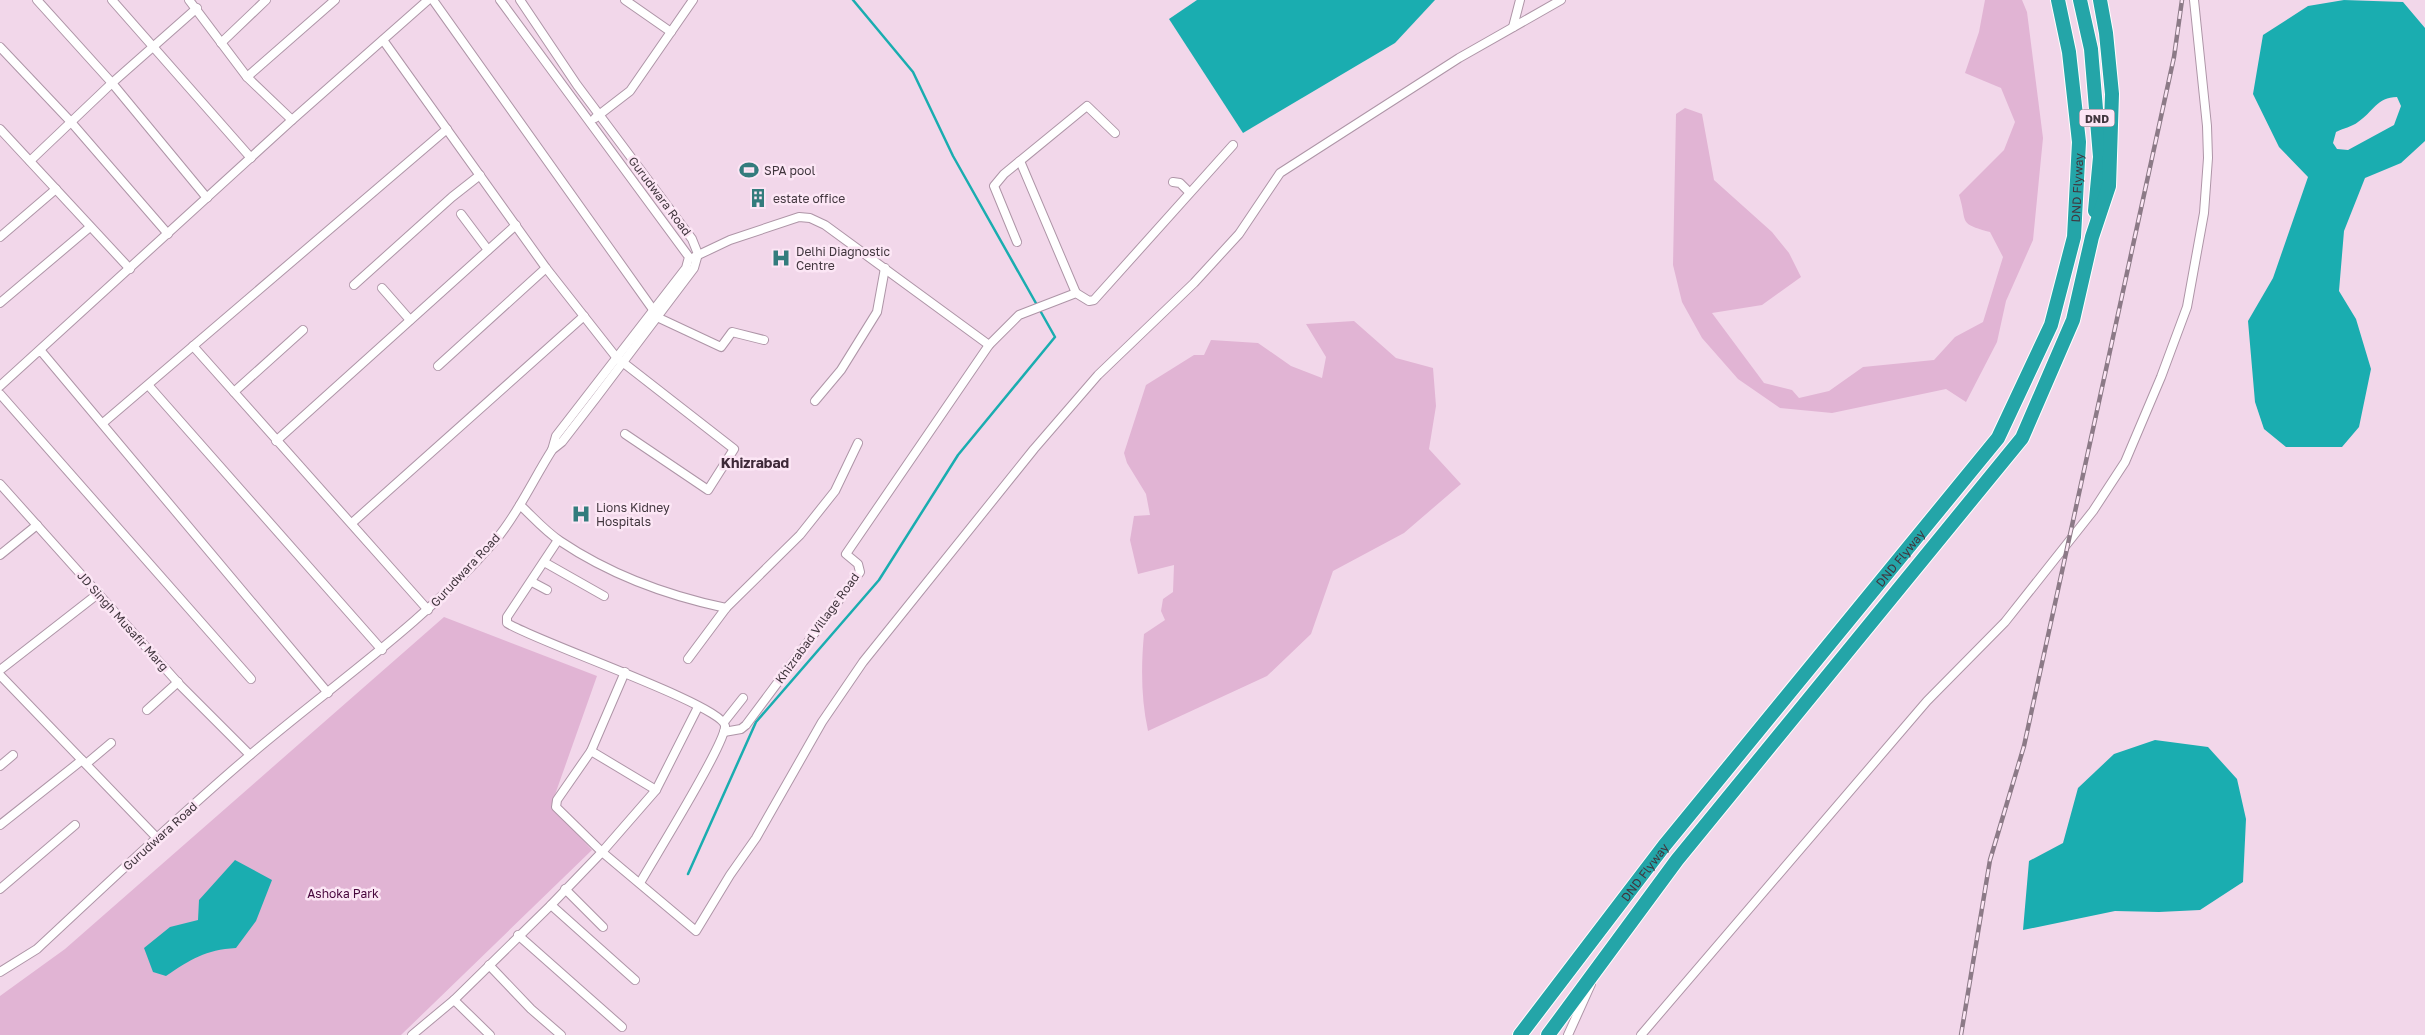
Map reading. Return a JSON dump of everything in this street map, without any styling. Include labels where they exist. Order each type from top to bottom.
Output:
[{"type":"highway","name":"DND Flyway","points":[[1520,1035],[1664,846],[1998,438],[2051,325],[2074,237],[2079,142],[2069,52],[2058,0]]},
{"type":"highway","name":"DND","points":[[2080,0],[2091,49],[2100,157],[2092,237]]},
{"type":"highway","points":[[2092,237],[2109,186],[2112,94],[2106,33],[2100,0]]},
{"type":"highway","name":"DND Flyway","points":[[1548,1035],[1677,860],[2017,445],[2073,320],[2092,237]]},
{"type":"street","points":[[37,0],[112,83],[207,198]]},
{"type":"street","points":[[112,0],[251,158]]},
{"type":"street","points":[[190,0],[247,77],[292,120]]},
{"type":"street","points":[[247,77],[335,0]]},
{"type":"street","points":[[0,386],[292,120],[428,0]]},
{"type":"street","points":[[433,0],[659,318],[722,346],[732,332],[764,340]]},
{"type":"street","points":[[500,0],[682,245],[689,259],[686,268],[556,436],[552,450]]},
{"type":"street","name":"Gurudwara Road","points":[[0,972],[37,949],[250,755],[382,650],[428,610],[495,541],[520,505],[552,450],[562,442],[687,280],[698,256],[692,239],[599,115],[520,0]]},
{"type":"street","points":[[625,0],[671,32]]},
{"type":"street","points":[[590,123],[630,91],[693,0]]},
{"type":"street","points":[[1513,28],[1520,0]]},
{"type":"street","points":[[625,672],[591,751],[557,800],[556,807],[602,852],[696,931],[724,884],[756,838],[817,730],[863,662],[1034,450],[1091,383],[1142,331],[1194,283],[1239,234],[1280,174],[1459,58],[1561,0]]},
{"type":"street","points":[[1641,1035],[1927,701],[2005,622],[2093,511],[2125,462],[2161,377],[2187,307],[2204,213],[2207,126],[2194,0]]},
{"type":"street","points":[[221,43],[264,1]]},
{"type":"street","points":[[30,160],[196,8]]},
{"type":"street","points":[[383,40],[546,268],[622,364],[734,449],[708,490],[625,434]]},
{"type":"street","points":[[0,48],[71,122],[168,234]]},
{"type":"street","points":[[1017,242],[994,186],[1020,161],[1087,106],[1114,133]]},
{"type":"street","points":[[0,129],[130,269]]},
{"type":"street","points":[[103,423],[149,386],[193,346],[447,129]]},
{"type":"street","points":[[1020,161],[1076,293],[1089,302],[1094,300],[1233,144]]},
{"type":"street","points":[[354,285],[452,197],[480,175]]},
{"type":"street","points":[[1173,182],[1180,183],[1189,192]]},
{"type":"street","points":[[0,237],[56,190]]},
{"type":"street","points":[[461,214],[488,250]]},
{"type":"street","points":[[689,259],[730,240],[803,217],[810,218],[825,225],[989,345],[1014,318],[1076,293]]},
{"type":"street","points":[[276,441],[516,225]]},
{"type":"street","points":[[0,302],[90,228]]},
{"type":"street","points":[[438,366],[546,268]]},
{"type":"street","points":[[815,401],[841,370],[877,312],[885,268]]},
{"type":"street","points":[[382,288],[410,320]]},
{"type":"street","points":[[352,523],[584,316]]},
{"type":"street","points":[[234,392],[303,330]]},
{"type":"street","name":"Khizrabad Village Road","points":[[724,732],[741,730],[746,725],[860,572],[858,564],[846,554],[989,345]]},
{"type":"street","points":[[193,346],[428,610]]},
{"type":"street","points":[[39,352],[41,351],[103,423],[328,693]]},
{"type":"street","points":[[149,386],[382,650]]},
{"type":"street","points":[[0,394],[251,678]]},
{"type":"street","points":[[688,658],[726,608],[800,535],[835,491],[858,443]]},
{"type":"street","name":"JD Singh Musafir Marg","points":[[0,484],[178,682],[250,755]]},
{"type":"street","points":[[520,505],[558,540],[582,555],[625,576],[672,594],[726,608]]},
{"type":"street","points":[[0,555],[36,525]]},
{"type":"street","points":[[558,540],[532,582],[506,617],[507,623],[625,672],[720,718],[724,722]]},
{"type":"street","points":[[544,562],[604,596]]},
{"type":"street","points":[[532,582],[547,590]]},
{"type":"street","points":[[0,670],[99,593]]},
{"type":"street","points":[[0,675],[157,838]]},
{"type":"street","points":[[147,710],[178,682]]},
{"type":"street","points":[[640,882],[704,774],[724,732],[724,722],[743,698]]},
{"type":"street","points":[[415,1034],[454,1000],[565,890],[602,852],[656,790],[698,707]]},
{"type":"street","points":[[0,825],[110,743]]},
{"type":"street","points":[[591,751],[656,790]]},
{"type":"street","points":[[0,766],[13,755]]},
{"type":"street","points":[[0,889],[75,825]]},
{"type":"street","points":[[565,890],[603,927]]},
{"type":"street","points":[[550,905],[635,980]]},
{"type":"street","points":[[518,935],[622,1026]]},
{"type":"street","points":[[489,965],[531,1009],[560,1035]]},
{"type":"street","points":[[1568,1035],[1598,968]]},
{"type":"street","points":[[454,1000],[490,1035]]},
{"type":"green space","points":[[1985,0],[2022,0],[2027,12],[2043,138],[2033,240],[2006,301],[1997,342],[1966,402],[1946,389],[1832,413],[1780,408],[1738,379],[1702,338],[1682,302],[1673,265],[1676,114],[1685,108],[1702,114],[1714,180],[1772,232],[1789,253],[1801,277],[1762,305],[1712,313],[1764,383],[1792,390],[1799,398],[1829,391],[1863,367],[1934,360],[1955,337],[1983,322],[2003,257],[1990,232],[1968,224],[1964,217],[1959,195],[2004,150],[2015,122],[2001,88],[1965,73],[1979,32]]},
{"type":"green space","points":[[1354,321],[1396,358],[1433,368],[1436,406],[1429,449],[1461,484],[1404,533],[1333,571],[1311,634],[1267,676],[1148,731],[1142,682],[1144,634],[1165,620],[1161,611],[1163,599],[1173,592],[1174,565],[1138,574],[1130,540],[1134,516],[1150,515],[1146,494],[1127,463],[1124,453],[1146,385],[1194,355],[1204,355],[1211,340],[1258,343],[1291,366],[1322,378],[1326,357],[1306,324]]},
{"type":"green space","name":"Ashoka Park","points":[[444,617],[597,676],[551,806],[592,850],[401,1035],[0,1035],[0,996],[65,949]]},
{"type":"water","points":[[1197,0],[1435,0],[1395,43],[1243,133],[1169,19]]},
{"type":"water","points":[[2344,0],[2403,2],[2425,28],[2425,141],[2401,163],[2365,178],[2344,231],[2339,291],[2356,319],[2371,369],[2359,427],[2342,447],[2286,447],[2264,429],[2255,402],[2248,321],[2273,278],[2308,177],[2279,147],[2253,94],[2263,35],[2308,6]],"holes":[[[2397,97],[2401,106],[2394,125],[2348,150],[2337,149],[2333,143],[2336,132],[2356,124],[2380,102]]]},
{"type":"water","points":[[2155,740],[2208,747],[2237,779],[2246,819],[2243,882],[2200,910],[2159,912],[2115,911],[2023,930],[2029,861],[2063,843],[2078,788],[2114,754]]},
{"type":"water","points":[[235,860],[272,880],[256,921],[236,948],[199,956],[166,976],[153,972],[144,948],[170,927],[198,920],[199,900]]},
{"type":"waterway","points":[[688,874],[756,722],[879,580],[958,455],[1055,337],[953,156],[913,72],[853,0]]},
{"type":"railway","points":[[1961,1035],[1990,860],[2024,746],[2174,57],[2182,0]]},
{"type":"place","name":"SPA pool","points":[[749,170]]},
{"type":"place","name":"estate office","points":[[758,198]]},
{"type":"place","name":"Delhi Diagnostic Centre","points":[[781,258]]},
{"type":"place","name":"Lions Kidney Hospitals","points":[[581,514]]},
{"type":"district","name":"Khizrabad","points":[[755,462]]}]
